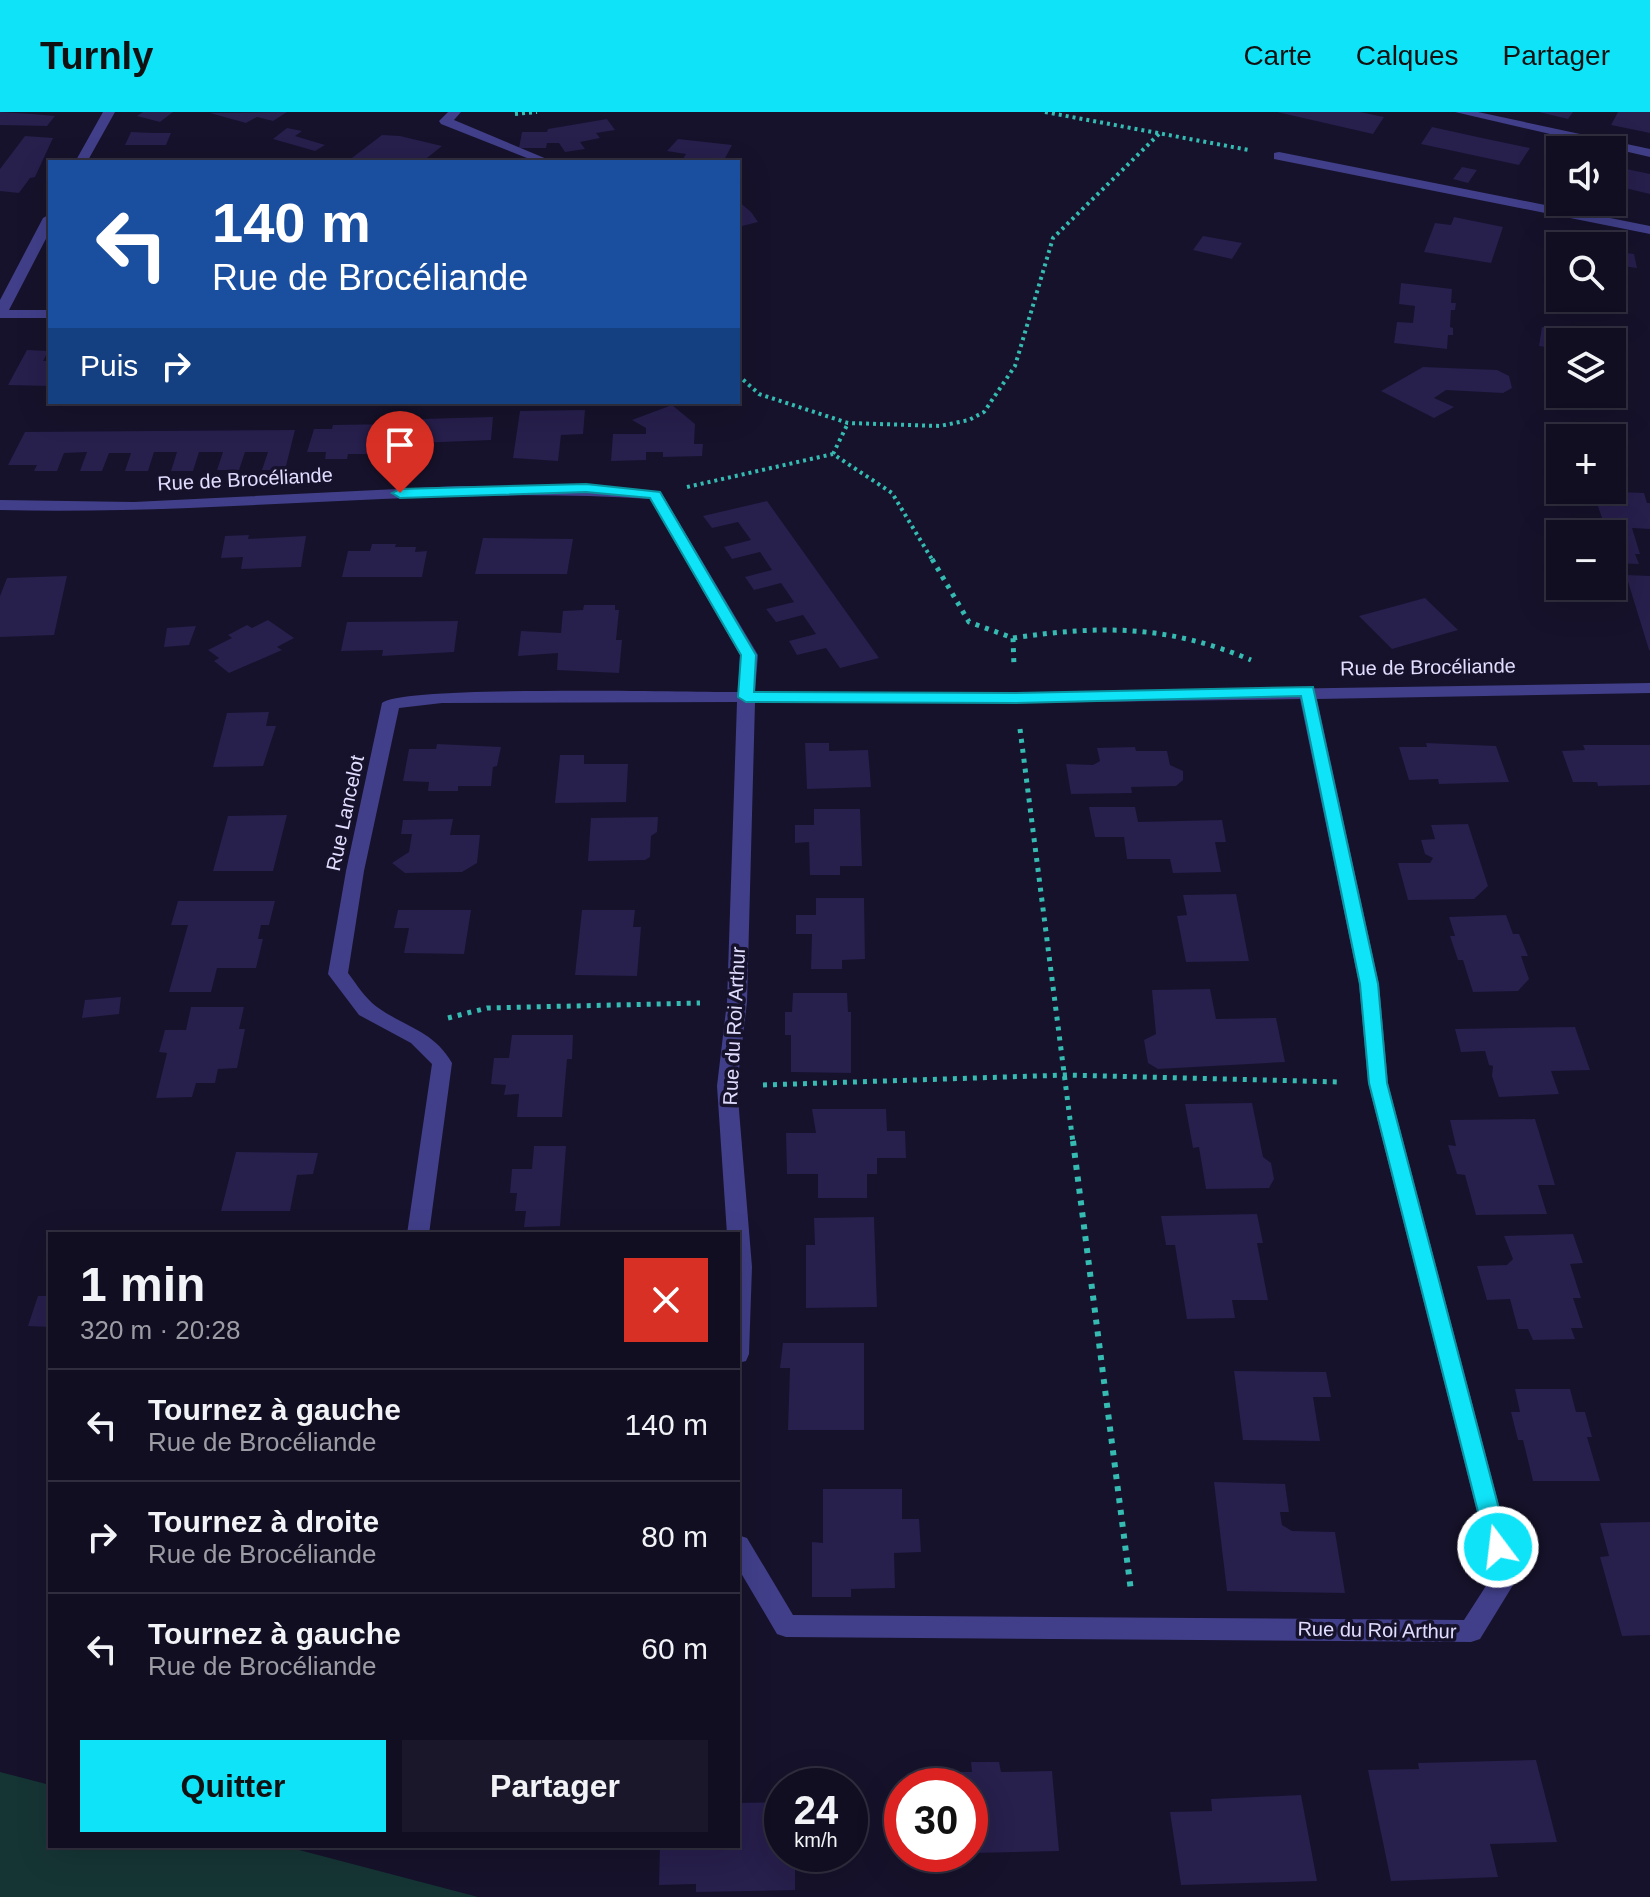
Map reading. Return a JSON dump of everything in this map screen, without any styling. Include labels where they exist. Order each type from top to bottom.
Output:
[{"type":"street","points":[[82,160],[109,112]]},
{"type":"street","points":[[455,112],[445,121],[543,160]]},
{"type":"street","points":[[1461,112],[1650,153]]},
{"type":"street","points":[[1279,156],[1650,230]]},
{"type":"street","points":[[48,222],[0,314],[48,314]]},
{"type":"street","name":"Rue de Brocéliande","points":[[0,505],[131,508],[483,489],[586,488],[655,495]]},
{"type":"street","points":[[655,495],[749,655],[746,697]]},
{"type":"street","name":"Rue de Brocéliande","points":[[746,697],[1016,698],[1307,691],[1650,688]]},
{"type":"street","name":"Rue du Roi Arthur","points":[[740,1549],[786,1626],[1471,1631],[1506,1577],[1378,1083],[1369,984],[1307,691]]},
{"type":"street","name":"Rue du Roi Arthur","points":[[738,1232],[727,1086],[737,1002],[746,697]]},
{"type":"street","name":"Rue Lancelot","points":[[418,1232],[442,1063],[432,1047],[406,1028],[369,1012],[338,974],[355,871],[391,703],[442,698],[746,697]]},
{"type":"street","name":"Rue du Roi Arthur","points":[[740,1254],[740,1296]]},
{"type":"path","points":[[1045,112],[1279,156]]},
{"type":"path","points":[[740,377],[759,394],[848,423],[940,426],[969,420],[984,412],[1015,366],[1053,238],[1160,133]]},
{"type":"path","points":[[833,454],[848,423]]},
{"type":"path","points":[[655,495],[833,454],[892,493],[969,622],[1013,638],[1071,629],[1192,638],[1259,662],[1261,693]]},
{"type":"path","points":[[1013,638],[1016,698],[1136,1628]]},
{"type":"path","points":[[406,1028],[487,1008],[737,1002]]},
{"type":"path","points":[[727,1086],[1066,1075],[1378,1083]]},
{"type":"green space","points":[[0,1772],[48,1784],[48,1848],[292,1848],[478,1897],[0,1897]]},
{"type":"building","points":[[0,112],[55,116],[47,126],[0,125]]},
{"type":"building","points":[[143,112],[173,112],[160,122],[137,116]]},
{"type":"building","points":[[287,112],[273,121],[257,117],[246,123],[210,113]]},
{"type":"building","points":[[1277,112],[1360,112],[1384,117],[1373,134]]},
{"type":"building","points":[[1539,112],[1573,112],[1568,119]]},
{"type":"building","points":[[1618,112],[1650,112],[1650,133],[1611,125]]},
{"type":"building","points":[[607,119],[615,130],[596,133],[600,138],[580,142],[585,149],[565,152],[559,143],[547,143],[546,148],[519,148],[522,132],[547,132],[548,129]]},
{"type":"building","points":[[1432,127],[1530,148],[1519,165],[1421,144]]},
{"type":"building","points":[[287,128],[302,131],[295,136],[325,145],[315,151],[273,139]]},
{"type":"building","points":[[131,132],[171,133],[166,145],[125,145]]},
{"type":"building","points":[[382,135],[442,146],[424,160],[349,160]]},
{"type":"building","points":[[25,136],[53,138],[35,177],[30,178],[19,193],[0,191],[0,169]]},
{"type":"building","points":[[678,139],[732,145],[724,160],[682,160],[686,154],[667,151]]},
{"type":"building","points":[[1462,167],[1477,170],[1468,183],[1453,179]]},
{"type":"building","points":[[1626,169],[1650,174],[1650,194],[1626,188]]},
{"type":"building","points":[[740,203],[751,212],[758,222],[740,226]]},
{"type":"building","points":[[1454,217],[1503,227],[1491,263],[1424,252],[1435,223],[1451,225]]},
{"type":"building","points":[[1203,236],[1242,243],[1232,259],[1193,250]]},
{"type":"building","points":[[1626,253],[1634,254],[1637,268],[1626,267]]},
{"type":"building","points":[[1401,283],[1452,289],[1451,303],[1456,303],[1455,310],[1451,310],[1453,335],[1448,335],[1447,349],[1394,343],[1397,322],[1413,323],[1415,306],[1399,304]]},
{"type":"building","points":[[1542,327],[1551,328],[1546,328],[1546,347],[1539,346]]},
{"type":"building","points":[[27,350],[48,351],[43,361],[48,361],[48,386],[8,385]]},
{"type":"building","points":[[1423,367],[1497,370],[1509,376],[1512,388],[1503,393],[1446,390],[1434,398],[1454,407],[1434,418],[1381,391]]},
{"type":"building","points":[[672,405],[695,424],[694,444],[703,444],[702,456],[663,457],[663,452],[646,452],[646,460],[611,461],[613,434],[646,434],[646,428],[632,420]]},
{"type":"building","points":[[585,410],[583,434],[561,435],[558,461],[513,458],[520,411]]},
{"type":"building","points":[[493,417],[491,440],[418,443],[421,419]]},
{"type":"building","points":[[398,424],[394,446],[372,446],[370,454],[348,454],[347,459],[325,459],[326,452],[307,452],[314,429],[332,429],[333,425]]},
{"type":"building","points":[[295,430],[285,470],[262,470],[268,452],[245,452],[239,470],[217,470],[223,452],[199,452],[193,471],[171,471],[177,452],[154,452],[148,471],[125,471],[131,453],[109,453],[102,471],[80,471],[87,452],[64,453],[57,471],[34,471],[37,465],[8,465],[25,432]]},
{"type":"building","points":[[1626,492],[1644,493],[1647,503],[1650,503],[1650,529],[1632,528],[1640,554],[1635,554],[1639,564],[1626,564],[1626,520],[1603,520],[1597,504],[1626,504]]},
{"type":"building","points":[[767,501],[879,658],[840,668],[826,648],[797,655],[789,641],[816,634],[803,615],[776,622],[766,609],[794,602],[781,583],[754,590],[745,577],[772,570],[760,552],[732,559],[724,547],[751,540],[738,522],[712,528],[703,516]]},
{"type":"building","points":[[249,535],[248,539],[306,536],[301,567],[241,569],[243,557],[221,558],[225,536]]},
{"type":"building","points":[[483,538],[573,539],[567,574],[475,574]]},
{"type":"building","points":[[372,544],[396,544],[395,547],[416,547],[415,552],[427,551],[422,577],[342,577],[348,551],[370,551]]},
{"type":"building","points":[[1626,575],[1650,576],[1649,650]]},
{"type":"building","points":[[67,576],[54,635],[0,637],[0,596],[7,578]]},
{"type":"building","points":[[1425,598],[1458,630],[1392,649],[1359,616]]},
{"type":"building","points":[[584,605],[615,605],[615,610],[619,610],[616,640],[622,640],[619,673],[557,670],[558,653],[518,656],[521,631],[561,633],[563,611],[583,610]]},
{"type":"building","points":[[268,620],[294,638],[277,647],[282,650],[229,673],[214,661],[219,658],[208,650],[232,638],[228,635],[247,625],[252,628]]},
{"type":"building","points":[[458,621],[454,652],[382,656],[383,650],[341,651],[347,622]]},
{"type":"building","points":[[196,626],[189,645],[164,647],[167,628]]},
{"type":"building","points":[[269,712],[266,726],[276,726],[263,766],[213,767],[227,713]]},
{"type":"building","points":[[805,743],[829,743],[829,751],[868,750],[871,787],[807,789]]},
{"type":"building","points":[[1426,743],[1496,746],[1509,782],[1439,784],[1438,779],[1409,780],[1399,747],[1427,747]]},
{"type":"building","points":[[437,744],[501,747],[497,766],[493,767],[491,786],[458,786],[458,791],[428,791],[429,782],[403,781],[409,749],[436,749]]},
{"type":"building","points":[[1583,745],[1650,745],[1650,785],[1598,786],[1597,782],[1573,782],[1562,751],[1585,750]]},
{"type":"building","points":[[1135,747],[1136,751],[1167,751],[1170,765],[1183,771],[1183,780],[1176,786],[1131,787],[1132,793],[1071,794],[1066,764],[1093,765],[1100,761],[1097,748]]},
{"type":"building","points":[[560,755],[584,755],[584,764],[628,764],[626,802],[555,803]]},
{"type":"building","points":[[1089,807],[1135,807],[1138,822],[1222,820],[1226,842],[1215,842],[1221,872],[1173,873],[1170,859],[1127,859],[1124,837],[1095,837]]},
{"type":"building","points":[[814,809],[860,809],[862,866],[840,866],[840,875],[810,875],[809,842],[795,843],[795,825],[814,825]]},
{"type":"building","points":[[287,815],[273,871],[213,871],[228,816]]},
{"type":"building","points":[[658,817],[657,832],[651,836],[650,857],[645,860],[588,861],[591,818]]},
{"type":"building","points":[[453,819],[450,835],[480,835],[477,863],[462,872],[405,873],[392,863],[409,852],[412,834],[401,834],[403,820]]},
{"type":"building","points":[[1468,824],[1488,886],[1474,899],[1408,900],[1398,863],[1430,863],[1433,858],[1425,854],[1421,840],[1435,839],[1431,825]]},
{"type":"building","points":[[1236,894],[1249,961],[1186,962],[1177,916],[1187,915],[1183,895]]},
{"type":"building","points":[[816,898],[864,898],[865,959],[842,960],[842,969],[811,969],[812,934],[796,934],[796,915],[816,915]]},
{"type":"building","points":[[178,901],[275,901],[269,925],[261,925],[258,939],[263,939],[256,968],[217,968],[211,992],[169,992],[188,925],[171,925]]},
{"type":"building","points":[[398,910],[471,910],[464,954],[404,953],[409,928],[394,928]]},
{"type":"building","points":[[582,910],[635,910],[633,927],[641,927],[637,976],[575,975]]},
{"type":"building","points":[[1506,915],[1513,934],[1519,934],[1528,956],[1521,956],[1529,979],[1518,991],[1473,992],[1463,960],[1458,960],[1450,936],[1455,936],[1449,917]]},
{"type":"building","points":[[1210,989],[1216,1019],[1276,1018],[1285,1062],[1158,1069],[1148,1063],[1144,1040],[1156,1034],[1152,990]]},
{"type":"building","points":[[793,993],[847,993],[848,1012],[851,1012],[851,1073],[791,1072],[791,1035],[785,1035],[785,1012],[792,1012]]},
{"type":"building","points":[[121,997],[119,1014],[82,1018],[85,1000]]},
{"type":"building","points":[[191,1007],[244,1007],[239,1029],[245,1029],[237,1068],[218,1069],[215,1083],[196,1083],[192,1097],[156,1098],[167,1053],[159,1052],[165,1030],[186,1030]]},
{"type":"building","points":[[1575,1027],[1590,1070],[1551,1071],[1559,1094],[1499,1097],[1492,1076],[1493,1066],[1489,1065],[1485,1051],[1461,1052],[1455,1029]]},
{"type":"building","points":[[512,1035],[573,1035],[572,1059],[567,1059],[562,1117],[517,1117],[519,1094],[504,1095],[506,1085],[491,1084],[494,1058],[509,1058]]},
{"type":"building","points":[[1252,1103],[1263,1157],[1271,1163],[1274,1179],[1269,1188],[1206,1189],[1199,1147],[1193,1148],[1185,1104]]},
{"type":"building","points":[[812,1109],[886,1109],[887,1131],[905,1131],[906,1158],[877,1158],[877,1174],[867,1174],[867,1198],[818,1198],[818,1174],[787,1174],[786,1133],[816,1133]]},
{"type":"building","points":[[1535,1119],[1555,1185],[1538,1185],[1547,1214],[1476,1215],[1465,1175],[1457,1174],[1448,1145],[1456,1146],[1450,1120]]},
{"type":"building","points":[[534,1146],[566,1146],[560,1226],[524,1227],[526,1211],[515,1211],[517,1193],[510,1193],[512,1169],[532,1169]]},
{"type":"building","points":[[236,1152],[318,1153],[313,1174],[297,1175],[290,1211],[221,1211]]},
{"type":"building","points":[[1257,1214],[1263,1243],[1257,1243],[1268,1300],[1232,1300],[1235,1318],[1187,1319],[1175,1245],[1166,1245],[1161,1216]]},
{"type":"building","points":[[874,1217],[877,1307],[806,1308],[806,1245],[815,1245],[814,1218]]},
{"type":"building","points":[[1573,1234],[1583,1263],[1570,1264],[1581,1298],[1573,1298],[1583,1328],[1571,1328],[1575,1339],[1533,1340],[1528,1329],[1518,1329],[1510,1299],[1487,1300],[1477,1266],[1507,1265],[1513,1259],[1504,1236]]},
{"type":"building","points":[[38,1296],[48,1296],[48,1327],[28,1326]]},
{"type":"building","points":[[783,1343],[864,1343],[864,1430],[788,1430],[790,1368],[780,1368]]},
{"type":"building","points":[[1234,1371],[1326,1372],[1331,1397],[1313,1397],[1320,1441],[1243,1440]]},
{"type":"building","points":[[1515,1389],[1570,1389],[1576,1412],[1585,1412],[1592,1437],[1587,1437],[1600,1481],[1533,1481],[1523,1440],[1518,1440],[1511,1412],[1520,1412]]},
{"type":"building","points":[[1214,1482],[1285,1484],[1289,1512],[1280,1512],[1282,1525],[1292,1531],[1335,1532],[1345,1593],[1227,1591]]},
{"type":"building","points":[[823,1489],[902,1489],[902,1519],[919,1519],[921,1552],[894,1553],[895,1588],[851,1589],[851,1597],[812,1597],[812,1542],[823,1543]]},
{"type":"building","points":[[1650,1522],[1650,1635],[1622,1636],[1600,1557],[1609,1556],[1600,1523]]},
{"type":"building","points":[[1536,1760],[1557,1842],[1490,1844],[1498,1877],[1391,1881],[1368,1770],[1419,1769],[1418,1763]]},
{"type":"building","points":[[971,1762],[999,1762],[1001,1772],[1052,1771],[1059,1851],[988,1853],[988,1768],[972,1768]]},
{"type":"building","points":[[1301,1795],[1317,1881],[1181,1885],[1170,1812],[1212,1811],[1211,1799]]},
{"type":"building","points":[[764,1802],[764,1872],[795,1872],[795,1890],[696,1892],[696,1884],[659,1885],[660,1848],[740,1848],[740,1803]]},
{"type":"route","points":[[400,493],[586,488],[655,495],[749,655],[746,697],[1016,698],[1307,691],[1369,984],[1378,1083],[1498,1547]]}]
